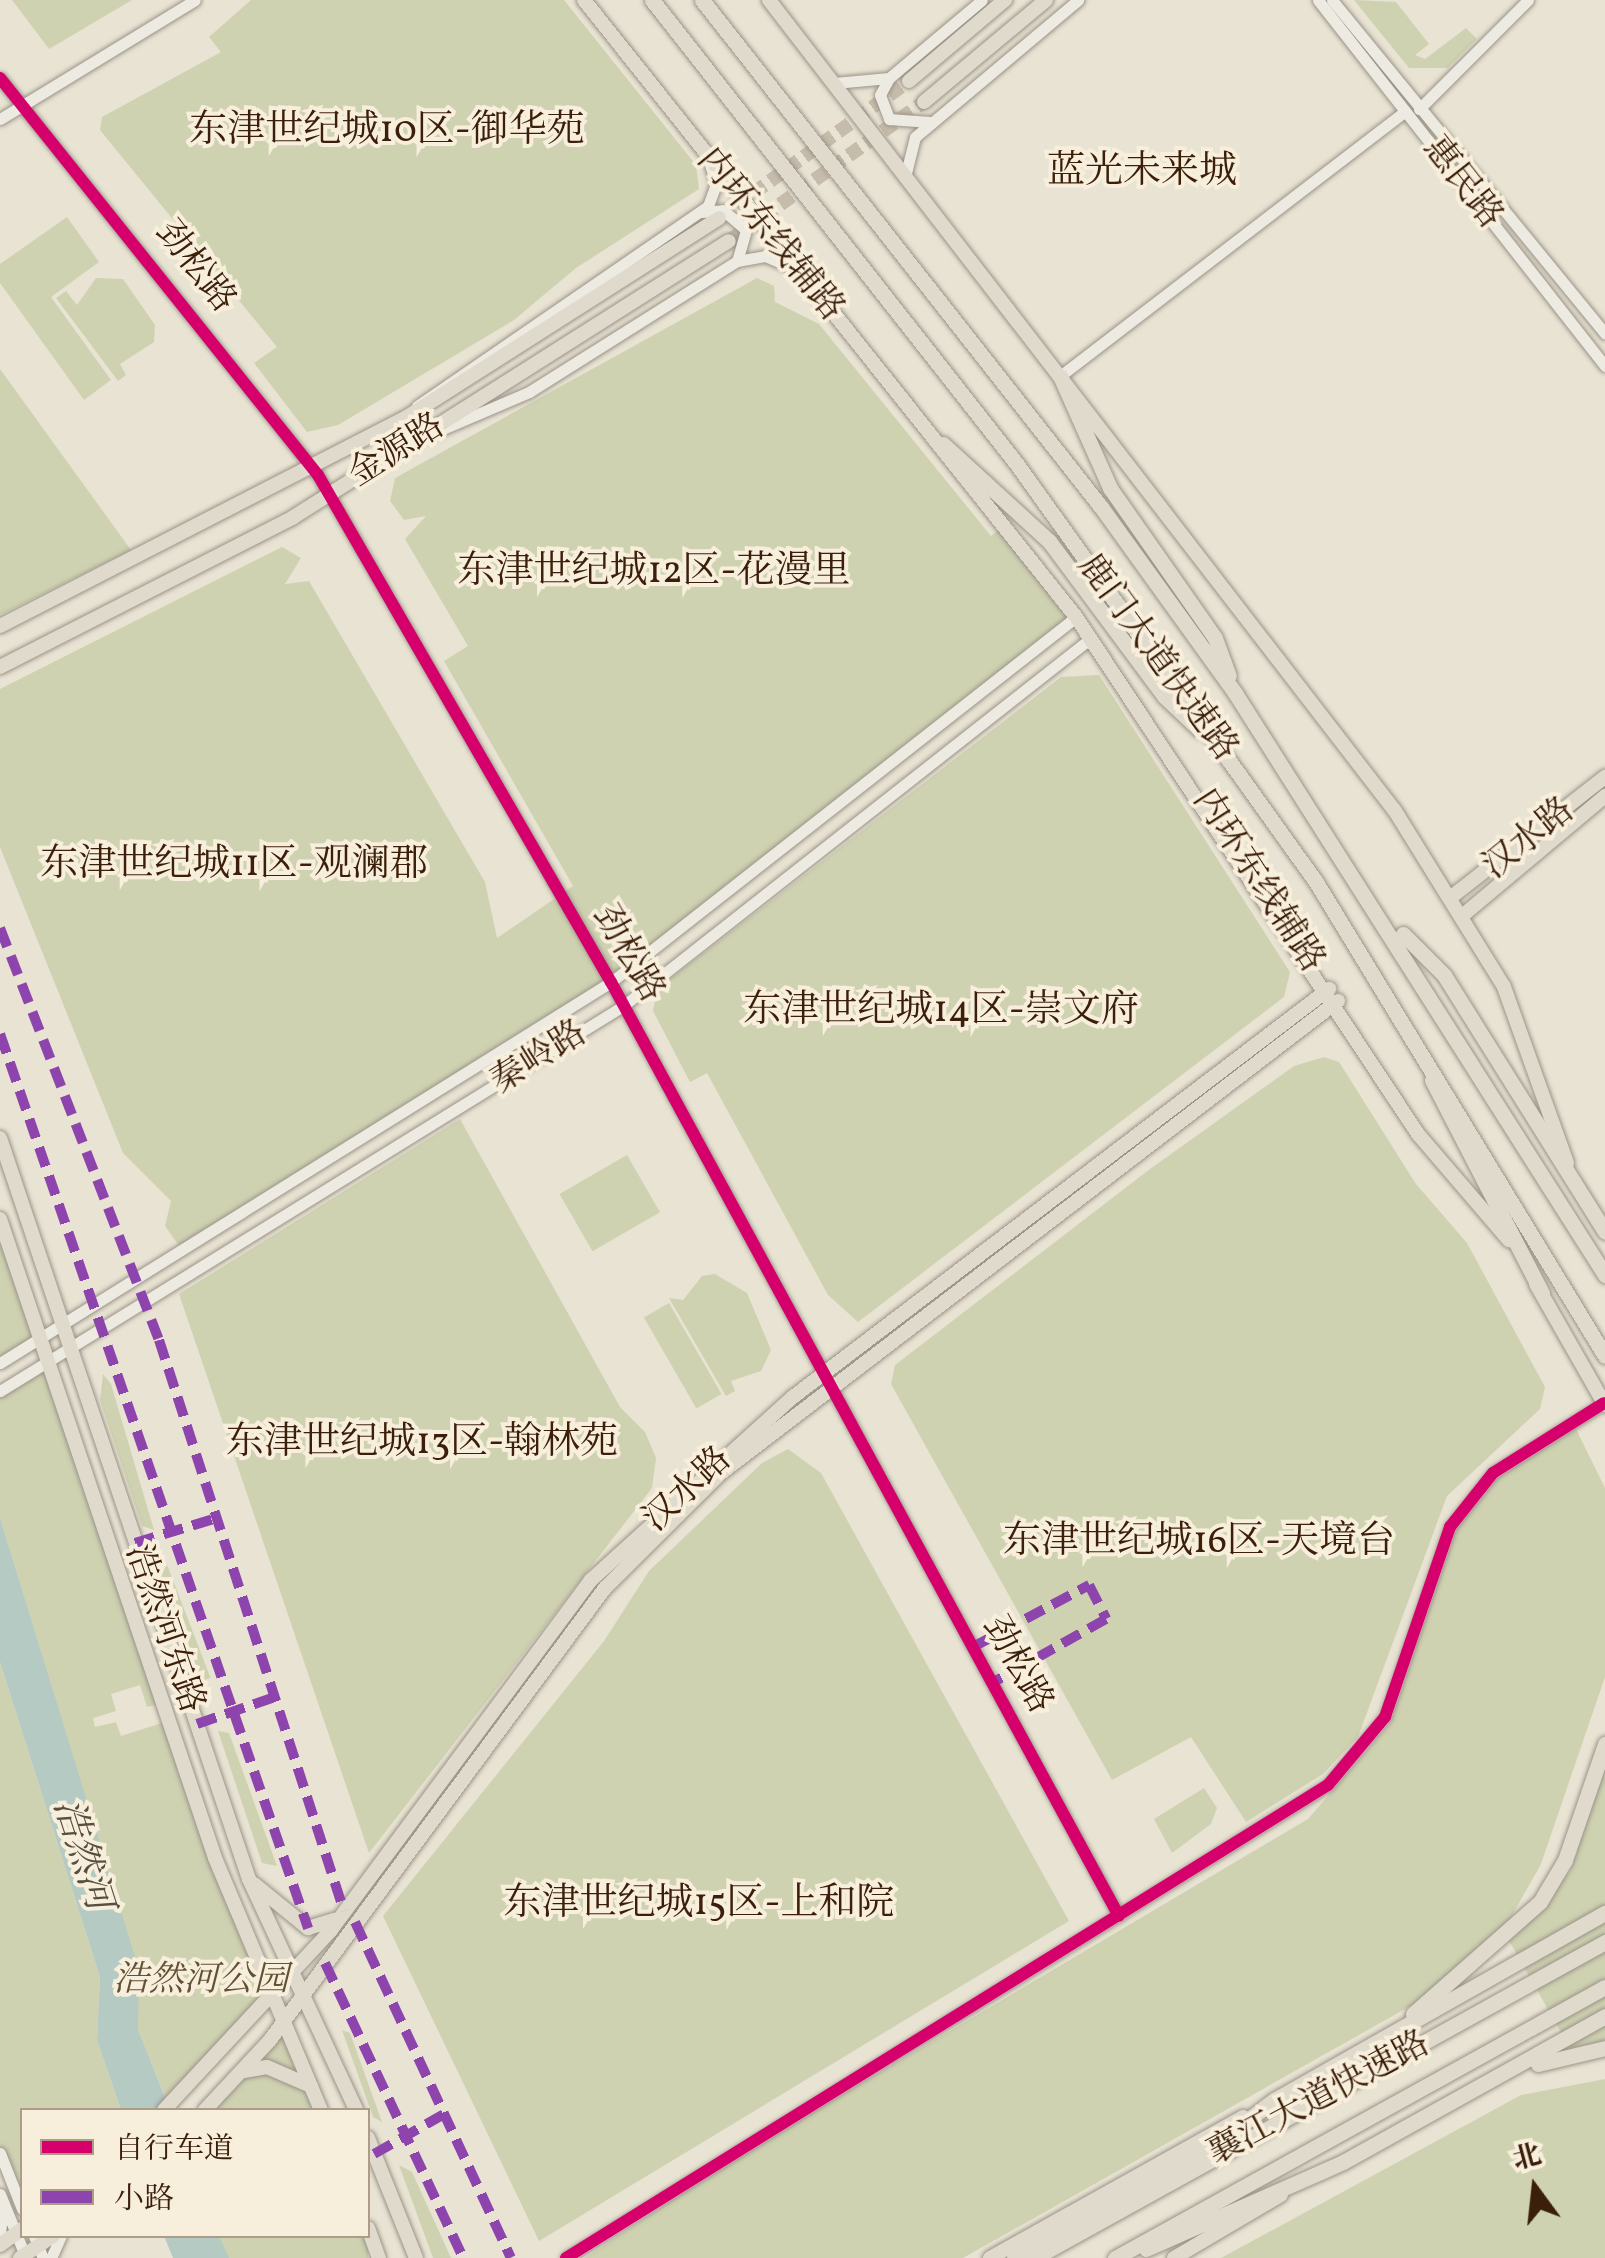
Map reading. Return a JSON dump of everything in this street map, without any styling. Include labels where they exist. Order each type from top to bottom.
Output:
[{"type":"highway","name":"鹿门大道快速路","points":[[652,0],[1016,463],[1225,752],[1413,1035],[1605,1356]]},
{"type":"highway","name":"鹿门大道快速路","points":[[702,0],[1091,493],[1235,694],[1381,912],[1605,1275]]},
{"type":"highway","points":[[1060,376],[1110,488],[1215,638],[1235,694]]},
{"type":"highway","points":[[943,444],[1048,541],[1165,697],[1225,752]]},
{"type":"highway","points":[[1381,912],[1444,976],[1605,1232]]},
{"type":"highway","points":[[1413,1035],[1542,1293]]},
{"type":"highway","points":[[1378,2042],[1540,1902],[1565,1860],[1605,1744]]},
{"type":"highway","points":[[1014,2258],[1218,2140],[1274,2100],[1605,1913]]},
{"type":"highway","name":"襄江大道快速路","points":[[1034,2258],[1605,1942]]},
{"type":"highway","name":"襄江大道快速路","points":[[1117,2258],[1605,1987]]},
{"type":"highway","points":[[1142,2258],[1318,2173],[1605,2016]]},
{"type":"highway","points":[[1412,2122],[1557,2055],[1605,2048]]},
{"type":"highway","points":[[1178,2176],[1218,2140]]},
{"type":"highway","points":[[1117,2258],[1185,2235]]},
{"type":"main road","name":"内环东线辅路","points":[[584,0],[795,269],[943,444],[1076,617],[1334,995],[1418,1134],[1501,1229],[1604,1404]]},
{"type":"main road","points":[[769,0],[1060,376],[1247,608],[1450,898],[1504,986],[1565,1160],[1605,1232]]},
{"type":"main road","points":[[909,81],[1005,0]]},
{"type":"main road","points":[[924,102],[1046,0]]},
{"type":"main road","name":"金源路","points":[[0,626],[407,416],[718,218]]},
{"type":"main road","name":"金源路","points":[[0,666],[329,494],[729,242]]},
{"type":"main road","name":"汉水路","points":[[1450,898],[1605,776]]},
{"type":"main road","name":"汉水路","points":[[1462,916],[1605,796]]},
{"type":"main road","name":"汉水路","points":[[166,2108],[215,2060],[290,1970],[340,1918],[591,1580],[829,1379],[1334,995]]},
{"type":"main road","name":"浩然河东路","points":[[0,1138],[249,1879],[355,2108]]},
{"type":"main road","name":"浩然河东路","points":[[0,1219],[215,1858],[320,2108]]},
{"type":"main road","name":"汉水路","points":[[208,2108],[240,2075],[302,1996],[605,1588],[720,1473],[829,1379]]},
{"type":"main road","points":[[249,1879],[308,1928],[340,1918]]},
{"type":"main road","points":[[240,2075],[267,2067],[311,2086]]},
{"type":"main road","points":[[990,2258],[1274,2100]]},
{"type":"main road","points":[[370,2143],[416,2258]]},
{"type":"main road","points":[[1174,2258],[1318,2173]]},
{"type":"main road","points":[[0,2245],[19,2232]]},
{"type":"main road","points":[[370,2233],[379,2258]]},
{"type":"main road","points":[[23,2257],[39,2247]]},
{"type":"street","points":[[0,118],[195,0]]},
{"type":"street","points":[[930,122],[889,119],[880,95],[889,78],[982,0]]},
{"type":"street","points":[[906,173],[915,137],[1078,0]]},
{"type":"street","name":"惠民路","points":[[1318,0],[1605,333]]},
{"type":"street","name":"惠民路","points":[[1332,0],[1605,366]]},
{"type":"street","points":[[1060,376],[1412,110],[1528,0]]},
{"type":"street","name":"劲松路","points":[[0,78],[329,494],[611,982],[1119,1916]]},
{"type":"street","points":[[834,83],[889,78]]},
{"type":"street","points":[[407,416],[431,390],[697,213],[716,184],[710,162]]},
{"type":"street","points":[[697,213],[738,217],[746,230],[737,261]]},
{"type":"street","points":[[418,438],[529,392],[737,261],[765,256],[795,269]]},
{"type":"street","name":"秦岭路","points":[[0,1364],[62,1330],[611,982],[1076,617]]},
{"type":"street","name":"秦岭路","points":[[0,1391],[70,1353],[624,1006],[1091,638]]},
{"type":"street","points":[[566,2258],[1328,1785],[1385,1718],[1450,1527],[1493,1473],[1604,1404]]},
{"type":"street","points":[[0,2153],[17,2189]]},
{"type":"street","points":[[1,2197],[19,2232],[23,2257]]},
{"type":"street","points":[[0,2233],[1,2197]]},
{"type":"green space","points":[[12,0],[132,0],[49,49]]},
{"type":"green space","points":[[251,0],[564,0],[696,165],[699,189],[576,268],[514,320],[338,425],[307,432],[254,363],[277,347],[100,130],[102,117],[221,52],[209,37]]},
{"type":"green space","points":[[1354,0],[1396,2],[1429,44],[1415,55],[1425,59],[1466,28],[1477,39],[1448,68],[1409,68]]},
{"type":"green space","points":[[67,217],[99,262],[51,297],[111,380],[84,400],[0,283],[0,264]]},
{"type":"green space","points":[[96,278],[123,279],[155,325],[154,342],[120,364],[126,375],[118,381],[56,298],[66,291],[77,305]]},
{"type":"green space","points":[[757,278],[774,286],[775,302],[819,324],[991,536],[1005,525],[1076,617],[611,982],[185,1254],[165,1226],[171,1201],[123,1153],[0,847],[0,689],[282,547],[301,558],[285,584],[309,581],[485,882],[497,938],[573,886],[444,661],[468,646],[405,539],[426,516],[404,520],[390,501],[395,478]]},
{"type":"green space","points":[[0,369],[131,550],[0,615]]},
{"type":"green space","points":[[1099,675],[1290,972],[1284,997],[858,1322],[828,1295],[707,1073],[690,1082],[653,1011],[657,989],[1061,677]]},
{"type":"green space","points":[[1324,1057],[1339,1062],[1416,1184],[1467,1243],[1545,1387],[1540,1409],[1447,1496],[1358,1737],[1323,1774],[1246,1822],[1191,1737],[1112,1780],[891,1384],[895,1365],[1150,1169],[1294,1066]]},
{"type":"green space","points":[[460,1119],[620,1407],[645,1432],[656,1458],[652,1488],[369,1853],[179,1294]]},
{"type":"green space","points":[[627,1155],[660,1212],[592,1251],[559,1194]]},
{"type":"green space","points":[[0,1219],[41,1342],[0,1363]]},
{"type":"green space","points":[[715,1274],[747,1293],[771,1350],[761,1371],[731,1381],[735,1391],[726,1396],[669,1298],[683,1300],[702,1276]]},
{"type":"green space","points":[[669,1303],[722,1394],[696,1408],[644,1318]]},
{"type":"green space","name":"浩然河公园","points":[[48,1365],[164,1703],[147,1707],[140,1685],[111,1694],[116,1711],[93,1718],[95,1727],[116,1722],[121,1736],[168,1721],[271,1991],[169,2107],[138,2029],[138,1970],[0,1518],[0,1391]]},
{"type":"green space","points":[[103,1374],[111,1384],[154,1530],[142,1526],[100,1400]]},
{"type":"green space","points":[[1573,1423],[1605,1488],[1605,1677],[1541,1864],[1510,1919],[1470,1957],[1414,2004],[963,2258],[585,2258],[737,2157],[1308,1819],[1390,1724],[1455,1530],[1494,1481]]},
{"type":"green space","points":[[788,1449],[821,1473],[1069,1921],[539,2241],[383,1916],[604,1641],[649,1571],[762,1463]]},
{"type":"green space","points":[[161,1549],[210,1678],[196,1683],[147,1554]]},
{"type":"green space","name":"浩然河公园","points":[[0,1662],[100,1977],[97,2040],[120,2108],[20,2108],[20,2204],[0,2153]]},
{"type":"green space","points":[[218,1731],[229,1733],[277,1866],[262,1863]]},
{"type":"green space","points":[[1605,1769],[1605,2042],[1570,2048],[1508,1939],[1570,1872]]},
{"type":"green space","points":[[1204,1788],[1217,1808],[1211,1824],[1172,1853],[1154,1819]]},
{"type":"green space","name":"浩然河公园","points":[[285,2017],[320,2108],[208,2108]]},
{"type":"green space","points":[[342,2030],[350,2033],[382,2122],[373,2117]]},
{"type":"green space","points":[[1605,2079],[1605,2258],[1221,2258],[1521,2095]]},
{"type":"green space","points":[[399,2165],[412,2172],[451,2258],[433,2258]]},
{"type":"green space","points":[[219,2238],[368,2238],[368,2258],[219,2258]]},
{"type":"water","name":"浩然河","points":[[0,1518],[139,1970],[138,2029],[169,2108],[120,2108],[97,2040],[100,1977],[0,1662]]},
{"type":"water","points":[[165,2238],[220,2238],[229,2258],[173,2258]]},
{"type":"tunnel","points":[[719,218],[909,81]]},
{"type":"tunnel","points":[[729,241],[924,102]]},
{"type":"marked path","points":[[0,928],[159,1340],[344,1911]]},
{"type":"marked path","points":[[0,1034],[308,1928]]},
{"type":"marked path","points":[[135,1543],[217,1518]]},
{"type":"marked path","points":[[973,1647],[1089,1585],[1106,1619],[992,1683]]},
{"type":"marked path","points":[[197,1724],[275,1697]]},
{"type":"marked path","points":[[355,1922],[511,2258]]},
{"type":"marked path","points":[[325,1963],[463,2258]]},
{"type":"marked path","points":[[374,2154],[444,2114]]},
{"type":"cycle path","points":[[0,78],[318,475],[611,982],[1119,1916]]},
{"type":"cycle path","points":[[566,2258],[1328,1785],[1385,1717],[1450,1527],[1493,1473],[1604,1403]]},
{"type":"district","name":"东津世纪城10区-御华苑","points":[[387,132]]},
{"type":"district","name":"蓝光未来城","points":[[1142,173]]},
{"type":"district","name":"东津世纪城12区-花漫里","points":[[654,573]]},
{"type":"district","name":"东津世纪城11区-观澜郡","points":[[234,866]]},
{"type":"district","name":"东津世纪城14区-崇文府","points":[[941,1012]]},
{"type":"district","name":"东津世纪城13区-翰林苑","points":[[422,1444]]},
{"type":"district","name":"东津世纪城16区-天境台","points":[[1199,1543]]},
{"type":"district","name":"东津世纪城15区-上和院","points":[[699,1905]]}]
